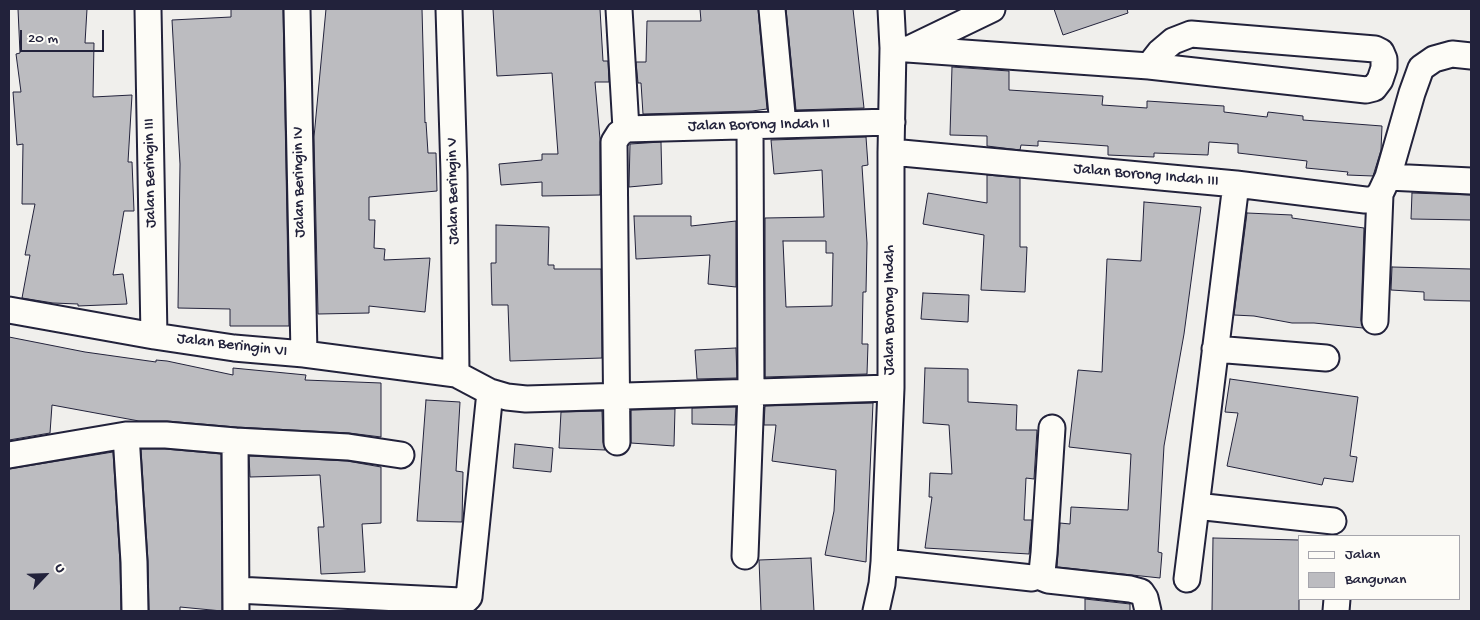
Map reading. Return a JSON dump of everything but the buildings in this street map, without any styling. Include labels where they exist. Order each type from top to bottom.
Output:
[{"type":"street","name":"Jalan Beringin III","points":[[148,9],[154,336]]},
{"type":"street","name":"Jalan Beringin IV","points":[[297,9],[304,354]]},
{"type":"street","name":"Jalan Beringin V","points":[[449,9],[454,173],[456,374]]},
{"type":"street","points":[[617,442],[614,142],[619,134],[626,129],[618,9]]},
{"type":"street","points":[[772,9],[783,125]]},
{"type":"street","name":"Jalan Borong Indah","points":[[876,611],[882,584],[884,562],[891,388],[890,152],[901,49],[890,9]]},
{"type":"street","points":[[901,49],[992,9]]},
{"type":"street","points":[[901,49],[1149,66],[1366,90],[1374,88],[1380,80],[1384,68],[1384,59],[1381,52],[1375,49],[1191,34],[1173,41],[1160,52],[1149,66]]},
{"type":"street","points":[[1375,321],[1384,185],[1421,68],[1434,58],[1452,54],[1471,56]]},
{"type":"street","name":"Jalan Borong Indah II","points":[[626,129],[892,122]]},
{"type":"street","points":[[745,556],[752,392],[750,126]]},
{"type":"street","name":"Jalan Borong Indah III","points":[[890,152],[1236,184],[1365,200],[1373,200],[1384,185],[1471,181]]},
{"type":"street","points":[[1187,579],[1236,184]]},
{"type":"street","name":"Jalan Beringin VI","points":[[9,310],[234,348],[304,354],[456,374]]},
{"type":"street","points":[[1215,349],[1326,358]]},
{"type":"street","points":[[456,374],[490,392],[507,397],[526,399],[891,388]]},
{"type":"street","points":[[236,441],[236,601],[461,601],[469,597],[490,392]]},
{"type":"street","points":[[884,562],[1032,578],[1038,576],[1042,572],[1044,553],[1052,428]]},
{"type":"street","points":[[126,435],[134,562],[135,611]]},
{"type":"street","points":[[9,455],[126,435],[166,435],[348,447],[401,455]]},
{"type":"street","points":[[1196,506],[1333,521]]},
{"type":"street","points":[[1038,576],[1048,580],[1130,589],[1141,592],[1145,598],[1148,611]]}]
